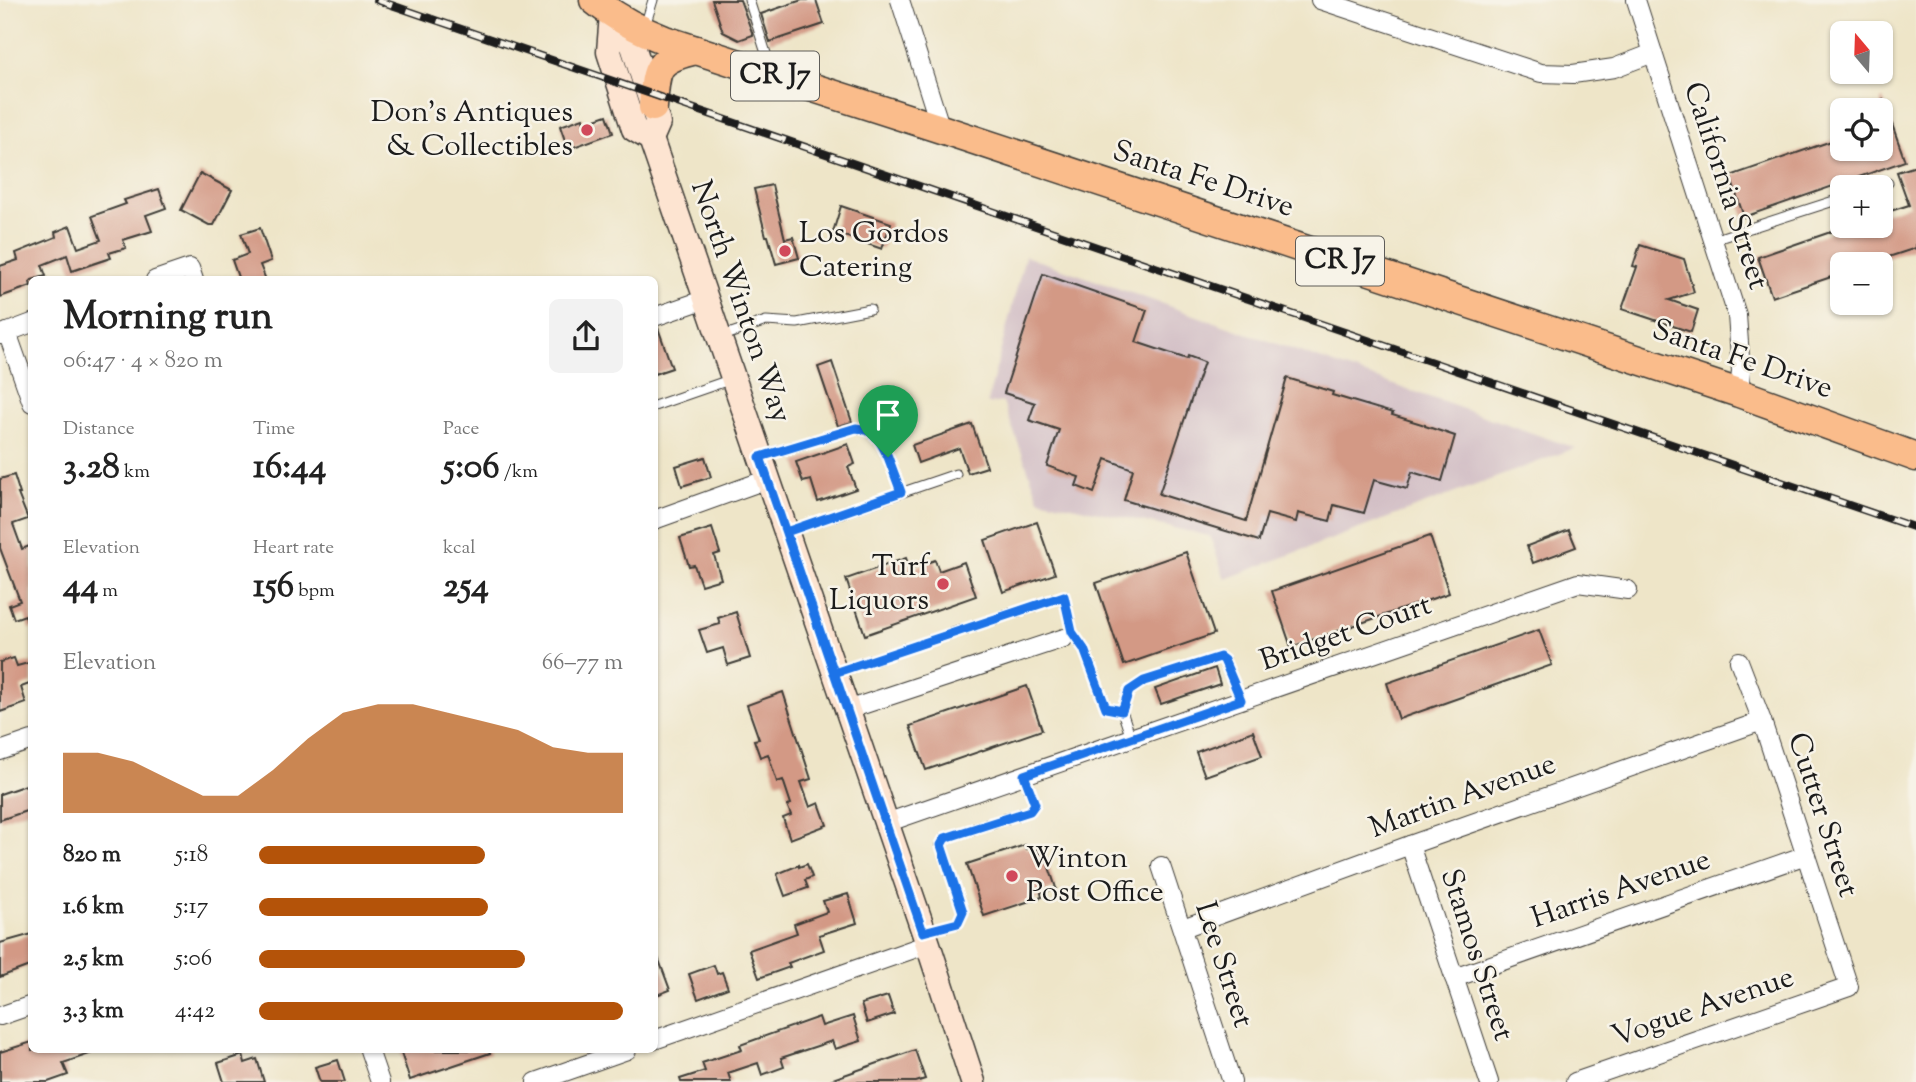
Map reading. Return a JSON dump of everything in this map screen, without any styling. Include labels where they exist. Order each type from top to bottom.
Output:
[{"type":"main road","name":"Santa Fe Drive","points":[[604,5],[643,32],[942,128],[1738,393],[1916,457]]},
{"type":"main road","name":"North Winton Way","points":[[604,5],[633,46],[658,124],[651,139]]},
{"type":"main road","name":"North Winton Way","points":[[604,5],[609,52],[634,129],[651,139],[973,1082]]},
{"type":"main road","points":[[653,107],[654,80],[661,64],[674,55],[696,50]]},
{"type":"street","points":[[900,0],[942,128]]},
{"type":"street","points":[[1320,0],[1541,72],[1573,74],[1614,68],[1653,53]]},
{"type":"street","name":"California Street","points":[[1636,0],[1737,315],[1741,371],[1738,393]]},
{"type":"street","points":[[658,316],[706,299]]},
{"type":"street","points":[[28,324],[3,333],[28,393]]},
{"type":"street","points":[[658,518],[764,468]]},
{"type":"street","name":"Bridget Court","points":[[886,823],[1578,583],[1628,590]]},
{"type":"street","points":[[847,710],[1068,635]]},
{"type":"street","name":"Cutter Street","points":[[1739,662],[1762,721],[1849,988]]},
{"type":"street","name":"Martin Avenue","points":[[1182,928],[1762,721]]},
{"type":"street","points":[[0,751],[28,741]]},
{"type":"street","name":"Stamos Street","points":[[1410,845],[1489,1082]]},
{"type":"street","name":"Harris Avenue","points":[[1454,978],[1806,855]]},
{"type":"street","name":"Lee Street","points":[[1161,866],[1232,1082]]},
{"type":"street","points":[[658,1039],[926,938]]},
{"type":"street","name":"Vogue Avenue","points":[[1575,1082],[1849,988]]},
{"type":"street","points":[[0,1016],[28,1006]]},
{"type":"street","points":[[370,1053],[380,1082]]},
{"type":"street","points":[[537,1082],[619,1053]]},
{"type":"lane","points":[[643,32],[653,0]]},
{"type":"lane","points":[[750,0],[773,75]]},
{"type":"lane","points":[[1713,240],[1830,202]]},
{"type":"lane","points":[[719,337],[766,321],[797,323],[870,309]]},
{"type":"lane","points":[[658,405],[733,379]]},
{"type":"lane","points":[[764,468],[856,428],[868,429],[878,438],[888,457],[901,492]]},
{"type":"lane","points":[[786,532],[956,474]]},
{"type":"lane","points":[[834,673],[1064,596],[1068,635],[1084,649],[1106,708],[1122,711]]},
{"type":"lane","points":[[1131,738],[1122,711],[1129,691],[1144,681],[1220,657],[1224,660],[1241,700]]},
{"type":"lane","points":[[926,938],[958,923],[963,912],[941,845],[945,838],[1030,811],[1035,804],[1024,775]]},
{"type":"shaded area","points":[[1025,256],[1575,448],[1225,579],[1210,536],[1039,499],[1003,402],[987,404]]},
{"type":"building","points":[[712,0],[740,0],[753,35],[739,40],[723,32]]},
{"type":"building","points":[[802,0],[816,0],[824,24],[770,42],[761,14]]},
{"type":"building","name":"Don's Antiques & Collectibles","points":[[607,115],[613,133],[568,149],[560,126],[583,118],[584,123]]},
{"type":"building","points":[[1893,127],[1905,161],[1865,175],[1830,175],[1830,187],[1744,217],[1730,176],[1830,141],[1830,161],[1893,161]]},
{"type":"building","points":[[1916,166],[1916,248],[1893,256],[1893,252],[1830,252],[1830,277],[1772,297],[1758,257],[1830,232],[1830,238],[1893,238],[1893,210],[1909,205],[1897,172]]},
{"type":"building","points":[[200,173],[232,190],[214,225],[181,210]]},
{"type":"building","points":[[772,185],[785,239],[793,237],[799,258],[776,264],[754,189]]},
{"type":"building","points":[[159,189],[166,208],[146,215],[152,231],[123,240],[126,248],[109,253],[111,258],[72,271],[67,255],[42,265],[46,276],[28,276],[28,287],[0,297],[0,266],[18,260],[16,253],[56,237],[55,232],[70,226],[78,248],[101,240],[92,216],[126,204],[124,200]]},
{"type":"building","points":[[841,206],[891,223],[882,249],[833,232]]},
{"type":"building","points":[[260,228],[271,261],[260,265],[264,276],[238,276],[232,260],[248,254],[241,234]]},
{"type":"building","points":[[1640,245],[1684,259],[1694,292],[1669,300],[1698,310],[1691,332],[1622,309],[1637,267],[1633,266]]},
{"type":"building","points":[[1043,274],[1147,310],[1136,342],[1204,362],[1159,494],[1246,521],[1287,378],[1455,436],[1442,481],[1412,472],[1407,489],[1374,480],[1364,513],[1334,505],[1330,521],[1298,513],[1296,522],[1267,514],[1259,541],[1124,500],[1133,469],[1106,459],[1094,493],[1076,486],[1079,477],[1047,466],[1059,430],[1029,420],[1035,403],[1004,393]]},
{"type":"building","points":[[658,328],[672,368],[658,373]]},
{"type":"building","points":[[832,362],[852,422],[838,426],[818,367]]},
{"type":"building","points":[[972,424],[987,467],[968,473],[959,448],[918,463],[912,445]]},
{"type":"building","points":[[848,444],[855,464],[848,467],[856,489],[818,502],[811,480],[803,482],[796,462]]},
{"type":"building","points":[[705,457],[711,477],[682,486],[676,466]]},
{"type":"building","points":[[14,475],[28,519],[13,524],[22,549],[28,547],[28,626],[25,615],[14,619],[9,605],[20,601],[0,548],[0,479]]},
{"type":"building","points":[[1037,522],[1055,574],[1003,592],[985,540]]},
{"type":"building","points":[[712,528],[720,553],[714,555],[721,579],[701,585],[694,565],[689,566],[680,538]]},
{"type":"building","points":[[1569,530],[1576,547],[1533,563],[1527,546]]},
{"type":"building","points":[[1430,536],[1449,593],[1291,647],[1272,591]]},
{"type":"building","points":[[1186,552],[1214,634],[1124,665],[1096,583]]},
{"type":"building","points":[[906,558],[910,569],[935,560],[939,571],[964,562],[976,596],[865,635],[846,579]]},
{"type":"building","points":[[736,612],[750,658],[728,665],[723,648],[707,653],[699,630],[720,624],[718,618]]},
{"type":"building","points":[[1539,630],[1552,665],[1399,719],[1387,683]]},
{"type":"building","points":[[14,658],[17,666],[28,663],[28,684],[21,687],[26,703],[0,712],[0,662]]},
{"type":"building","points":[[1215,668],[1220,684],[1161,704],[1155,689]]},
{"type":"building","points":[[1027,686],[1042,730],[926,770],[910,726]]},
{"type":"building","points":[[783,692],[811,779],[801,782],[810,807],[819,803],[827,825],[790,839],[783,818],[791,815],[787,805],[791,804],[783,780],[777,782],[768,754],[760,757],[754,740],[759,739],[747,705]]},
{"type":"building","points":[[1253,731],[1262,756],[1205,776],[1196,752]]},
{"type":"building","points":[[28,784],[28,810],[0,820],[0,794]]},
{"type":"building","name":"Winton Post Office","points":[[1025,845],[1026,849],[1035,845],[1038,854],[1044,852],[1056,888],[1041,893],[1042,897],[984,916],[967,864]]},
{"type":"building","points":[[807,864],[812,877],[805,880],[808,888],[785,896],[777,874]]},
{"type":"building","points":[[848,894],[857,923],[819,935],[824,950],[788,963],[790,967],[759,978],[749,950],[797,933],[794,924],[827,912],[823,901]]},
{"type":"building","points":[[28,935],[28,966],[0,977],[0,943]]},
{"type":"building","points":[[658,957],[670,990],[658,994]]},
{"type":"building","points":[[714,965],[717,974],[722,972],[728,988],[698,999],[689,974]]},
{"type":"building","points":[[888,996],[894,1014],[867,1023],[861,1004]]},
{"type":"building","points":[[853,1016],[861,1041],[835,1049],[832,1041],[781,1058],[784,1067],[762,1075],[758,1063],[728,1073],[731,1082],[681,1082],[680,1079],[705,1071],[702,1063],[742,1050],[740,1045],[819,1017],[822,1026]]},
{"type":"building","points":[[28,1043],[28,1053],[92,1053],[63,1063],[68,1075],[48,1082],[0,1082],[0,1052]]},
{"type":"building","points":[[915,1050],[925,1079],[916,1082],[830,1082],[830,1080]]},
{"type":"building","points":[[401,1053],[490,1053],[410,1080]]},
{"type":"building","points":[[243,1055],[245,1063],[257,1059],[264,1082],[224,1082],[218,1063]]},
{"type":"building","points":[[338,1060],[345,1082],[320,1082],[315,1067]]},
{"type":"railway","points":[[377,0],[1916,528]]},
{"type":"place","name":"Don's Antiques & Collectibles","points":[[587,130]]},
{"type":"place","name":"Los Gordos Catering","points":[[785,251]]},
{"type":"place","name":"Turf Liquors","points":[[943,584]]},
{"type":"place","name":"Winton Post Office","points":[[1012,876]]},
{"type":"route","points":[[888,457],[878,438],[868,429],[856,428],[760,457],[786,532],[834,673],[1064,596],[1072,632],[1084,649],[1106,708],[1122,711],[1129,691],[1144,681],[1220,657],[1224,660],[1241,700],[1024,775],[1035,804],[1030,811],[945,838],[941,845],[963,912],[958,923],[923,932],[847,710],[834,673],[810,603],[786,532],[901,492],[888,457]]}]
